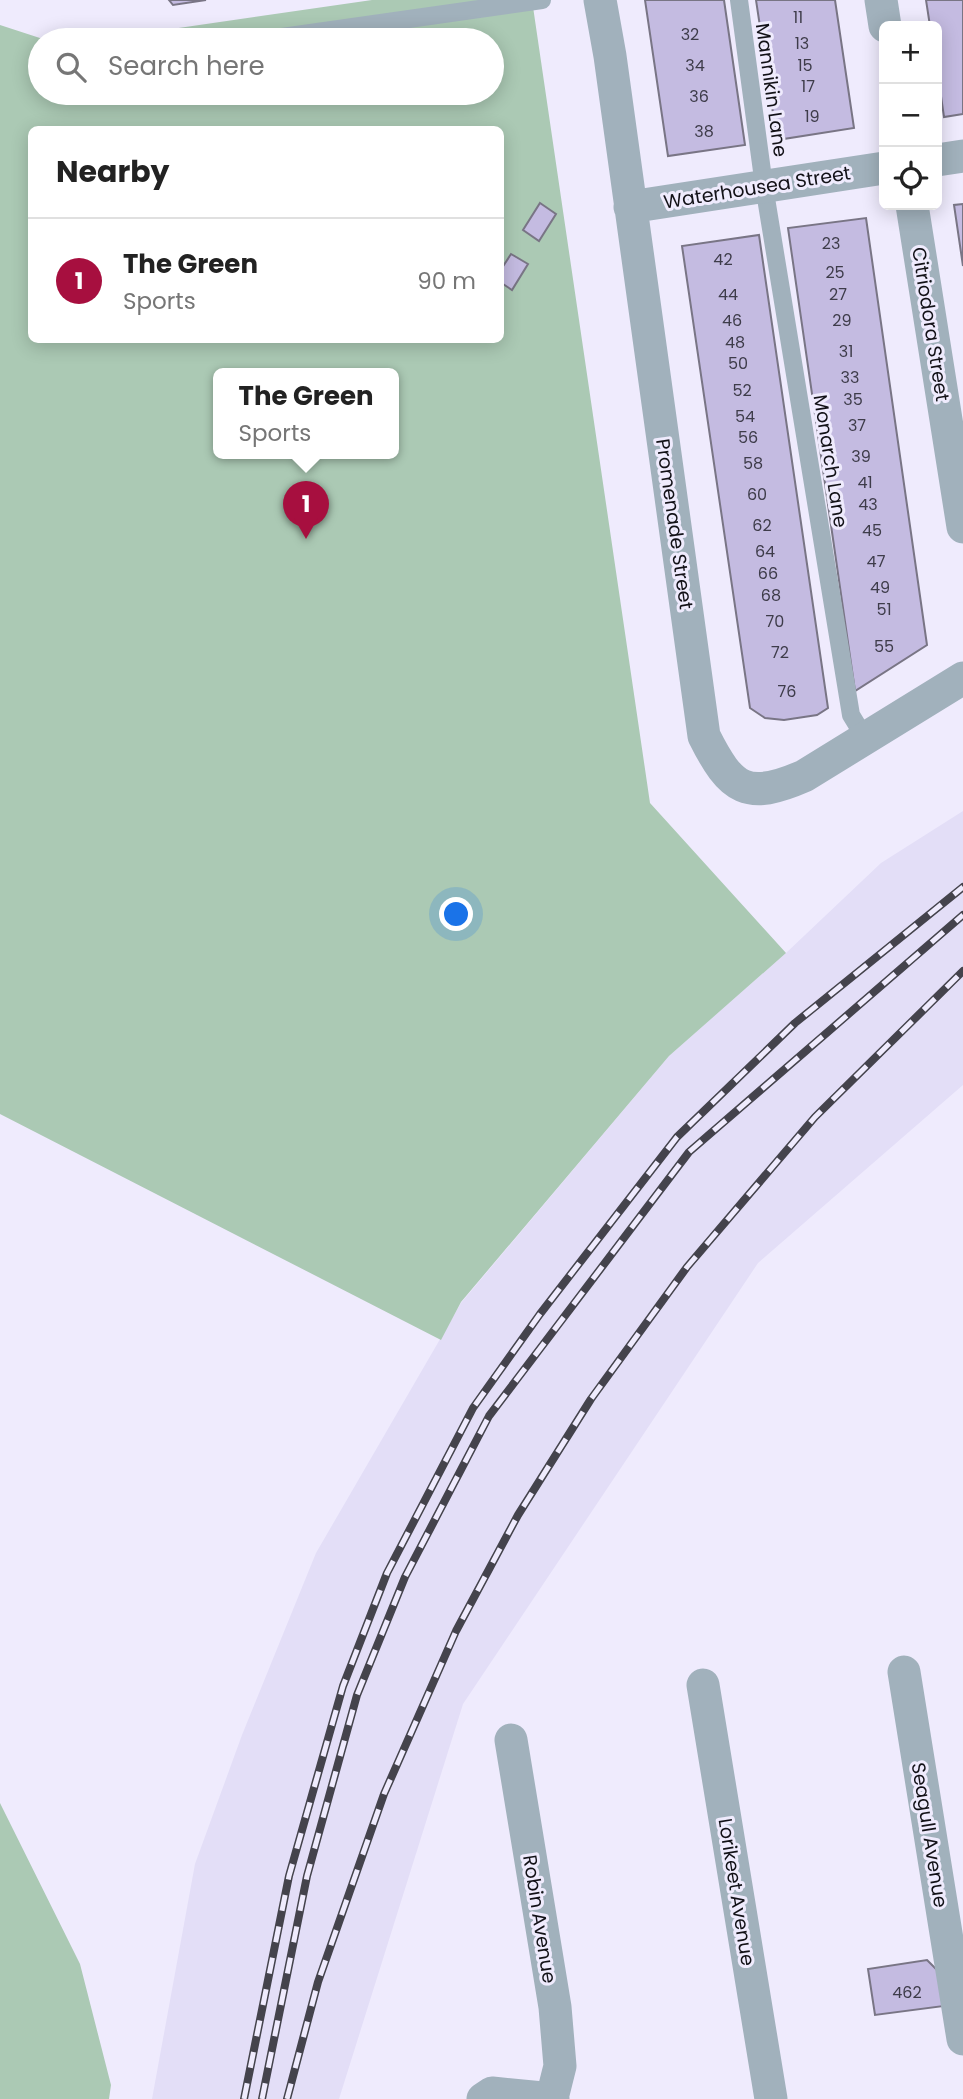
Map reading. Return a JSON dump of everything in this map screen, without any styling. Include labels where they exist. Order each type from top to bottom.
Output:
[{"type":"street","name":"Promenade Street","points":[[600,0],[704,736],[719,766],[744,787],[772,789],[804,776],[963,678]]},
{"type":"street","points":[[881,0],[884,21]]},
{"type":"street","points":[[942,159],[963,156]]},
{"type":"street","name":"Waterhousea Street","points":[[630,206],[879,169]]},
{"type":"street","name":"Citriodora Street","points":[[913,210],[963,527]]},
{"type":"street","name":"Seagull Avenue","points":[[904,1672],[963,2039]]},
{"type":"street","name":"Lorikeet Avenue","points":[[703,1685],[771,2099]]},
{"type":"street","name":"Robin Avenue","points":[[510,1740],[555,2007],[560,2066],[553,2099]]},
{"type":"street","points":[[483,2099],[492,2092],[553,2099]]},
{"type":"lane","points":[[345,28],[542,0]]},
{"type":"lane","name":"Mannikin Lane","points":[[739,0],[764,186]]},
{"type":"lane","name":"Monarch Lane","points":[[764,186],[851,715],[865,738]]},
{"type":"shaded area","points":[[963,811],[963,1085],[758,1263],[463,1704],[339,2099],[152,2099],[195,1864],[242,1735],[316,1553],[461,1303],[669,1056],[786,953],[881,863]]},
{"type":"green space","points":[[372,0],[532,0],[650,803],[786,953],[669,1056],[461,1302],[441,1340],[0,1114],[0,25],[28,34],[28,105],[504,105],[504,28],[179,28]]},
{"type":"green space","points":[[0,1803],[80,1964],[111,2085],[109,2099],[0,2099]]},
{"type":"building","points":[[169,0],[206,0],[173,5]]},
{"type":"building","points":[[645,0],[724,0],[745,145],[668,156]]},
{"type":"building","points":[[756,0],[835,0],[854,128],[777,140]]},
{"type":"building","points":[[926,0],[963,0],[963,114],[944,117],[942,21],[929,21]]},
{"type":"building","points":[[540,203],[556,214],[539,241],[523,230]]},
{"type":"building","points":[[963,204],[963,266],[954,205]]},
{"type":"building","points":[[866,218],[927,645],[855,691],[788,228]]},
{"type":"building","points":[[759,235],[828,708],[817,715],[784,720],[765,718],[750,708],[682,246]]},
{"type":"building","points":[[511,254],[528,264],[512,290],[504,285],[504,265]]},
{"type":"building","points":[[927,1960],[939,1972],[944,2006],[875,2015],[868,1969]]},
{"type":"railway","points":[[244,2099],[289,1876],[343,1686],[387,1573],[473,1408],[540,1314],[677,1137],[795,1023],[963,887]]},
{"type":"railway","points":[[262,2099],[307,1876],[357,1695],[405,1577],[489,1416],[689,1152],[963,915]]},
{"type":"railway","points":[[287,2099],[318,1982],[384,1794],[456,1631],[518,1515],[591,1399],[687,1267],[815,1117],[963,971]]},
{"type":"place","name":"The Green","points":[[306,539]]}]
